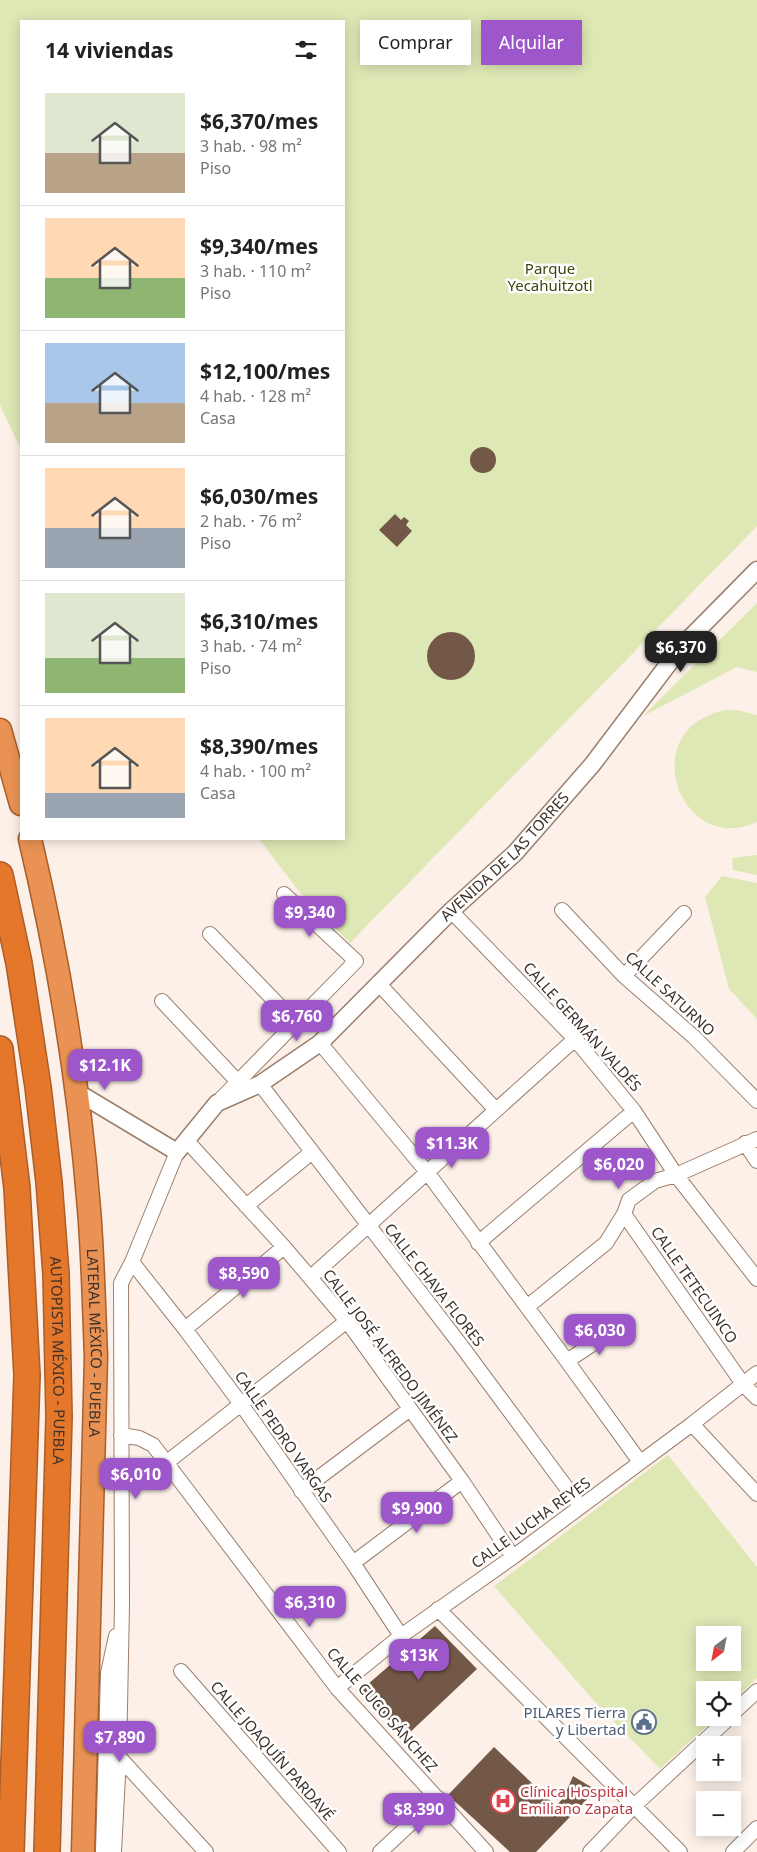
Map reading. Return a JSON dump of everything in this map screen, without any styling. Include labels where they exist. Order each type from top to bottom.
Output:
[{"type":"highway","points":[[0,730],[20,800]]},
{"type":"highway","name":"LATERAL MÉXICO - PUEBLA","points":[[30,840],[56,958],[78,1102],[89,1209],[96,1357],[83,1852]]},
{"type":"highway","name":"AUTOPISTA MÉXICO - PUEBLA","points":[[0,875],[19,963],[38,1087],[56,1274],[59,1417],[47,1852]]},
{"type":"highway","name":"AUTOPISTA MÉXICO - PUEBLA","points":[[0,1049],[17,1188],[27,1375],[11,1852]]},
{"type":"street","name":"AVENIDA DE LAS TORRES","points":[[217,1103],[260,1084],[320,1043],[451,911],[515,853],[592,764],[682,646],[757,570]]},
{"type":"street","name":"AVENIDA DE LAS TORRES","points":[[182,1147],[217,1103],[356,961],[284,894]]},
{"type":"street","name":"CALLE SATURNO","points":[[562,910],[624,976],[694,1037],[757,1101]]},
{"type":"street","name":"CALLE GERMÁN VALDÉS","points":[[451,911],[574,1039],[634,1110],[676,1175],[757,1279]]},
{"type":"street","points":[[624,976],[684,913]]},
{"type":"street","points":[[210,934],[296,1023]]},
{"type":"street","points":[[378,983],[496,1110]]},
{"type":"street","points":[[162,1001],[238,1082]]},
{"type":"street","points":[[310,1277],[574,1039]]},
{"type":"street","points":[[320,1043],[427,1172],[640,1462]]},
{"type":"street","name":"CALLE CHAVA FLORES","points":[[260,1084],[460,1344],[580,1506]]},
{"type":"street","points":[[78,1102],[118,1116],[182,1147],[121,1283],[122,1606],[119,1757],[114,1852]]},
{"type":"street","points":[[478,1243],[634,1110]]},
{"type":"street","points":[[526,1307],[606,1243],[624,1214],[629,1200],[655,1181],[676,1175],[751,1141],[757,1161]]},
{"type":"street","name":"CALLE JOSÉ ALFREDO JIMÉNEZ","points":[[182,1147],[246,1206],[284,1247],[346,1321],[462,1481],[513,1557]]},
{"type":"street","points":[[246,1206],[312,1152]]},
{"type":"street","name":"CALLE TETECUINCO","points":[[624,1214],[744,1384],[757,1398]]},
{"type":"street","points":[[185,1329],[284,1247]]},
{"type":"street","name":"CALLE PEDRO VARGAS","points":[[132,1262],[241,1404],[354,1563],[401,1636]]},
{"type":"street","points":[[166,1462],[346,1321]]},
{"type":"street","points":[[567,1361],[617,1328]]},
{"type":"street","name":"CALLE LUCHA REYES","points":[[337,1688],[401,1636],[513,1557],[692,1424],[757,1373]]},
{"type":"street","points":[[301,1491],[410,1409]]},
{"type":"street","points":[[692,1424],[757,1494]]},
{"type":"street","name":"CALLE CUCO SÁNCHEZ","points":[[121,1435],[139,1438],[153,1445],[337,1688],[486,1852]]},
{"type":"street","points":[[354,1563],[462,1481]]},
{"type":"street","points":[[103,1852],[108,1672],[122,1606]]},
{"type":"street","points":[[438,1610],[680,1852]]},
{"type":"street","name":"CALLE JOAQUÍN PARDAVÉ","points":[[181,1671],[339,1852]]},
{"type":"street","points":[[741,1706],[757,1691]]},
{"type":"street","points":[[590,1852],[634,1806],[720,1726]]},
{"type":"street","points":[[119,1757],[206,1852]]},
{"type":"street","points":[[380,1852],[438,1798]]},
{"type":"street","points":[[733,1852],[757,1828]]},
{"type":"green space","name":"Parque Yecahuitzotl","points":[[0,0],[757,0],[757,526],[350,943],[298,890],[260,840],[345,840],[345,20],[20,20],[20,448],[0,405]]},
{"type":"green space","points":[[757,603],[757,672],[737,667],[643,716]]},
{"type":"green space","points":[[726,710],[737,710],[757,715],[757,822],[730,828],[707,822],[689,807],[678,786],[675,763],[681,740],[697,721]]},
{"type":"green space","points":[[757,855],[757,875],[733,870],[732,858]]},
{"type":"green space","points":[[722,876],[757,883],[757,1019],[729,989],[705,897]]},
{"type":"green space","points":[[668,1455],[757,1567],[757,1678],[741,1693],[741,1681],[696,1681],[696,1726],[706,1726],[660,1769],[594,1701],[494,1586]]},
{"type":"building","points":[[483,447],[492,451],[496,460],[492,469],[483,473],[474,469],[470,460],[474,451]]},
{"type":"building","points":[[395,514],[401,520],[404,517],[409,521],[406,525],[412,531],[397,547],[379,530]]},
{"type":"building","points":[[451,632],[460,634],[468,639],[473,647],[475,656],[473,665],[468,673],[460,678],[451,680],[442,678],[434,673],[429,665],[427,656],[429,647],[434,639],[442,634]]},
{"type":"building","points":[[435,1626],[477,1669],[405,1737],[360,1691]]},
{"type":"building","name":"Clínica Hospital Emiliano Zapata","points":[[494,1747],[556,1806],[564,1797],[573,1776],[596,1790],[536,1852],[510,1852],[448,1795]]},
{"type":"place","name":"PILARES Tierra y Libertad","points":[[644,1722]]},
{"type":"place","name":"Clínica Hospital Emiliano Zapata","points":[[503,1801]]}]
